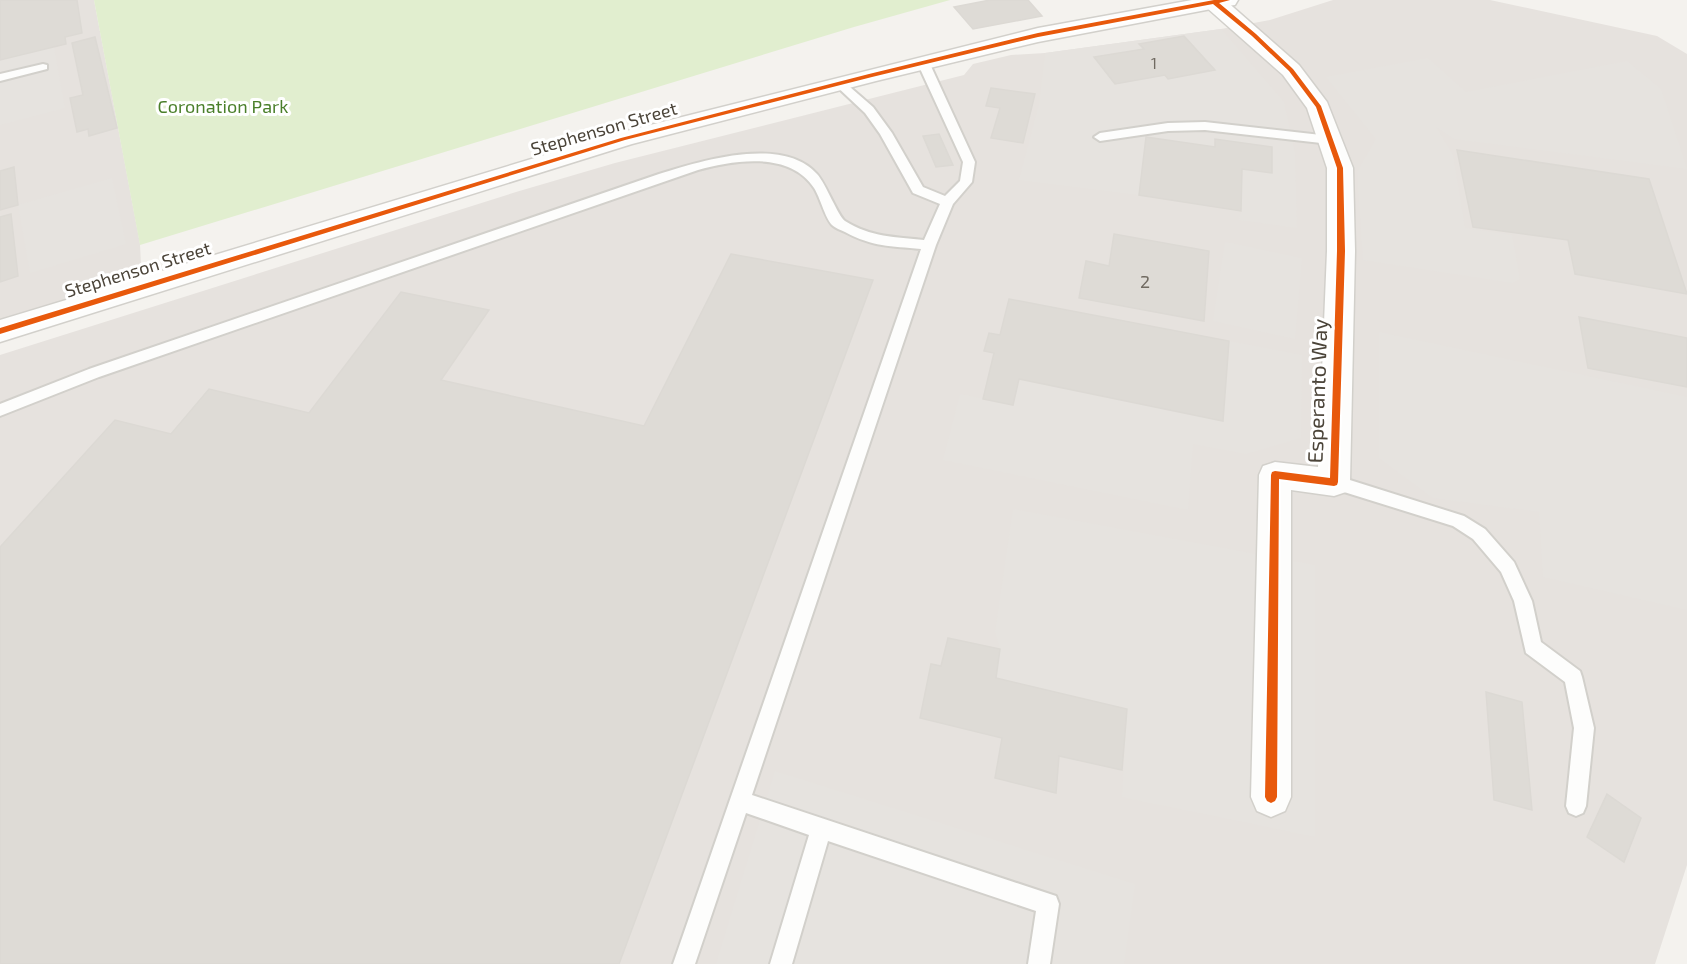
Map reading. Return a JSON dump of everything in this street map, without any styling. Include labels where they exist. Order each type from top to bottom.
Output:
[{"type":"street","name":"Stephenson Street","points":[[0,331],[623,139],[839,83],[1038,35],[1221,1]]},
{"type":"street","name":"Esperanto Way","points":[[1221,1],[1291,70],[1319,107],[1340,168],[1341,250],[1334,482],[1275,475],[1271,797]]},
{"type":"lane","points":[[684,964],[928,245],[947,202],[966,182],[969,162],[923,62]]},
{"type":"lane","points":[[0,78],[43,67]]},
{"type":"lane","points":[[839,83],[869,110],[886,133],[918,190],[947,202]]},
{"type":"lane","points":[[1100,137],[1168,127],[1205,126],[1330,140]]},
{"type":"lane","points":[[0,411],[117,365],[664,177],[726,158],[758,156],[804,168],[828,198],[837,222],[869,240],[928,245]]},
{"type":"lane","points":[[1334,482],[1458,521],[1479,534],[1508,567],[1523,601],[1533,647],[1573,677],[1584,728],[1576,806]]},
{"type":"lane","points":[[739,801],[1048,904],[1039,964]]},
{"type":"lane","points":[[781,964],[821,828]]},
{"type":"shaded area","points":[[0,0],[94,0],[140,244],[142,286],[0,331]]},
{"type":"shaded area","points":[[1333,0],[1490,0],[1657,36],[1687,54],[1687,865],[1655,964],[0,964],[0,355],[516,192],[615,163],[964,75],[973,64],[1011,55],[1045,53],[1221,29],[1270,20]]},
{"type":"shaded area","points":[[1221,29],[1284,102],[1295,153],[1297,228],[1239,220],[1242,169],[1272,173],[1272,147],[1216,139],[1215,147],[1147,137],[1139,195],[1019,180],[1039,104],[1045,53]],"holes":[[[1184,36],[1215,70],[1168,79],[1165,75],[1115,84],[1094,58],[1144,49],[1140,44]]]},
{"type":"shaded area","points":[[54,47],[65,108],[0,125],[0,60]]},
{"type":"shaded area","points":[[1428,58],[1466,92],[1627,61],[1661,89],[1687,169],[1454,139],[1436,127],[1453,155],[1465,228],[1512,235],[1520,279],[1512,283],[1363,260],[1357,172],[1376,139],[1326,77]]},
{"type":"shaded area","points":[[112,178],[126,244],[30,273],[18,205]]},
{"type":"shaded area","points":[[1225,242],[1302,258],[1295,339],[1213,321]]},
{"type":"shaded area","points":[[1379,332],[1687,397],[1687,610],[1543,577],[1539,512],[1433,498],[1379,458]]},
{"type":"shaded area","points":[[1229,341],[1302,355],[1301,438],[1246,454],[1193,444],[1188,510],[943,460],[960,394],[1013,405],[1019,379],[1223,421]]},
{"type":"shaded area","points":[[1013,509],[1315,565],[1315,837],[1122,797],[1127,709],[996,678],[1000,649],[995,632]]},
{"type":"shaded area","points":[[775,771],[1135,884],[1124,964],[716,964]]},
{"type":"green space","name":"Coronation Park","points":[[94,0],[950,0],[854,27],[140,245]]},
{"type":"building","points":[[0,0],[77,0],[82,33],[65,37],[66,44],[0,60]]},
{"type":"building","points":[[990,0],[1028,0],[1042,16],[973,29],[954,7]]},
{"type":"building","points":[[1184,36],[1215,70],[1168,79],[1165,75],[1115,84],[1094,57],[1144,49],[1139,44]]},
{"type":"building","points":[[95,37],[117,128],[89,136],[88,129],[77,132],[70,98],[83,95],[72,43]]},
{"type":"building","points":[[991,88],[1035,94],[1023,143],[991,138],[1000,108],[986,106]]},
{"type":"building","points":[[939,134],[953,165],[936,167],[923,136]]},
{"type":"building","points":[[1146,137],[1215,147],[1215,139],[1272,147],[1272,173],[1242,169],[1241,211],[1139,195]]},
{"type":"building","points":[[1457,150],[1649,179],[1687,294],[1575,274],[1568,240],[1473,227]]},
{"type":"building","points":[[14,167],[18,205],[0,210],[0,171]]},
{"type":"building","points":[[11,214],[18,276],[0,282],[0,217]]},
{"type":"building","points":[[1114,234],[1209,251],[1204,321],[1079,298],[1086,261],[1109,266]]},
{"type":"building","points":[[731,254],[873,280],[619,964],[0,964],[0,547],[115,420],[171,434],[209,389],[309,413],[401,292],[489,310],[441,380],[644,426]]},
{"type":"building","points":[[1009,299],[1229,341],[1223,421],[1019,379],[1013,405],[983,399],[994,353],[984,351],[989,333],[1000,335]]},
{"type":"building","points":[[1579,317],[1687,338],[1687,387],[1588,368]]},
{"type":"building","points":[[948,638],[1000,649],[996,678],[1127,709],[1122,770],[1059,756],[1056,793],[995,778],[1002,738],[920,718],[931,664],[941,666]]},
{"type":"building","points":[[1486,692],[1522,702],[1532,810],[1494,800]]},
{"type":"building","points":[[1607,794],[1641,818],[1624,862],[1587,837]]},
{"type":"cycle path","points":[[0,331],[623,139],[1038,35],[1227,0]]},
{"type":"cycle path","points":[[1214,2],[1291,70],[1319,107],[1340,168],[1341,251],[1334,482],[1275,475],[1271,797]]}]
